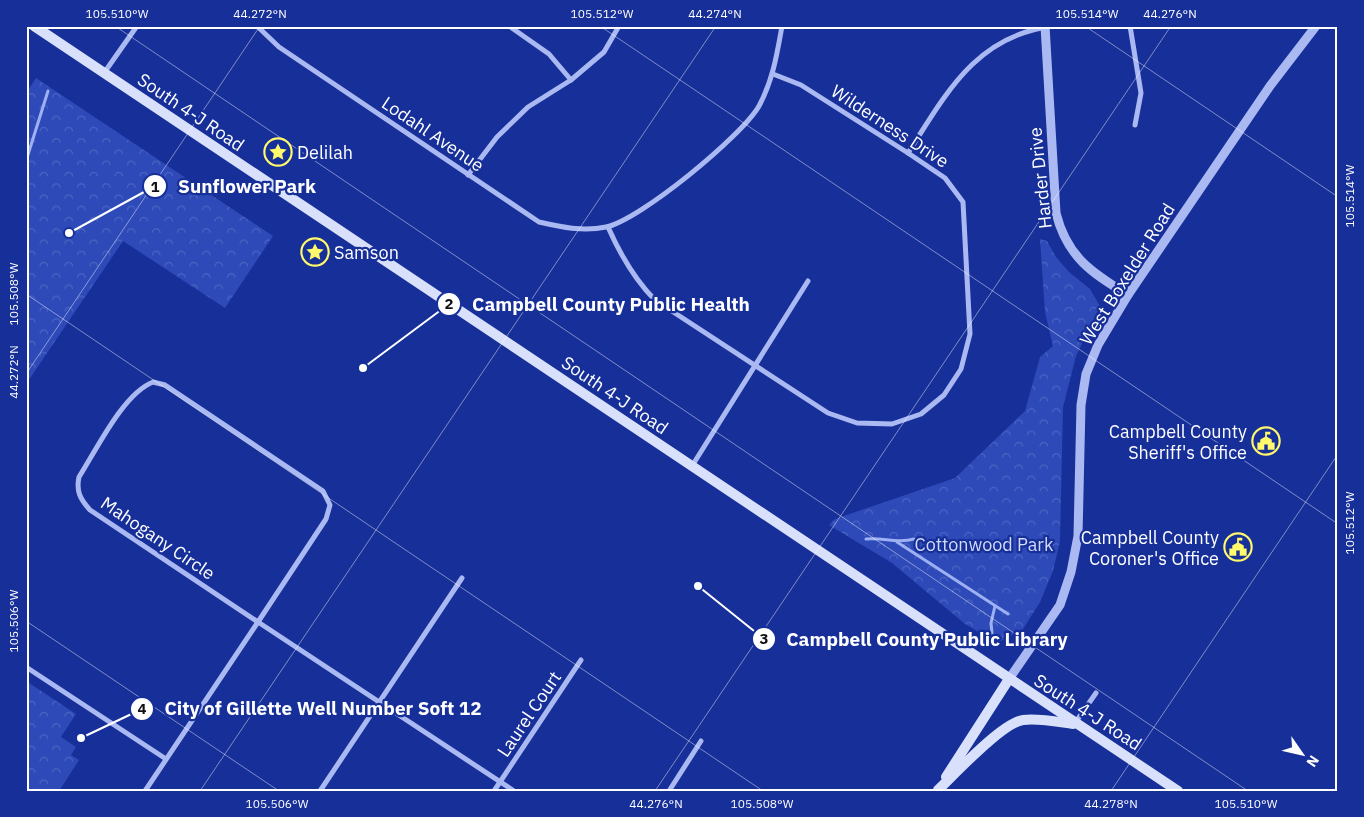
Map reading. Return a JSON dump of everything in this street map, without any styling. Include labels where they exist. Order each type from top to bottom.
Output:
[{"type":"main road","name":"South 4-J Road","points":[[34,26],[1075,724],[1178,791]]},
{"type":"main road","points":[[938,790],[1009,679]]},
{"type":"main road","points":[[938,790],[990,741],[1013,723],[1024,720],[1075,724]]},
{"type":"street","points":[[104,73],[138,26]]},
{"type":"street","name":"Lodahl Avenue","points":[[257,26],[279,47],[539,222],[564,228],[585,229],[608,226],[639,212],[731,140],[758,107],[773,74],[782,26]]},
{"type":"street","points":[[509,26],[549,54],[571,80]]},
{"type":"street","points":[[468,175],[497,137],[528,107],[571,80],[604,52],[619,26]]},
{"type":"street","points":[[1130,26],[1141,92],[1135,125]]},
{"type":"street","name":"West Boxelder Road","points":[[1009,679],[1060,605],[1071,572],[1078,536],[1078,438],[1081,405],[1086,374],[1098,345],[1128,296],[1270,86],[1316,26]]},
{"type":"street","points":[[908,153],[951,86],[972,63],[991,48],[1021,32],[1048,27]]},
{"type":"street","name":"Harder Drive","points":[[1048,27],[1056,213],[1061,232],[1070,249],[1083,264],[1128,296]]},
{"type":"street","name":"Wilderness Drive","points":[[608,226],[626,262],[641,286],[655,300],[828,413],[857,423],[892,424],[921,414],[944,395],[961,369],[970,334],[963,202],[945,178],[908,153],[801,85],[773,74]]},
{"type":"street","points":[[692,466],[755,366],[766,344],[808,281]]},
{"type":"street","name":"Mahogany Circle","points":[[153,382],[166,385],[323,491],[330,505],[326,520],[258,622],[90,510],[81,500],[77,488],[79,477],[129,399],[141,387],[153,382]]},
{"type":"street","points":[[320,791],[462,578]]},
{"type":"street","points":[[145,791],[258,622],[514,791]]},
{"type":"street","name":"Laurel Court","points":[[494,791],[581,660]]},
{"type":"street","points":[[26,666],[166,759]]},
{"type":"street","points":[[1075,724],[1096,693]]},
{"type":"street","points":[[669,791],[701,741]]},
{"type":"green space","points":[[36,78],[273,236],[225,308],[123,241],[26,384],[26,93]]},
{"type":"green space","name":"Cottonwood Park","points":[[1040,239],[1047,241],[1056,257],[1069,272],[1090,289],[1100,306],[1076,356],[1063,407],[1060,541],[1053,571],[1040,602],[1023,629],[997,643],[965,624],[892,563],[829,525],[835,519],[955,478],[1025,411],[1040,357],[1053,346],[1045,312]]},
{"type":"green space","points":[[26,681],[76,714],[61,737],[76,747],[71,755],[79,760],[59,791],[26,791]]},
{"type":"waterway","points":[[26,161],[48,91]]},
{"type":"waterway","points":[[866,539],[902,541],[914,539]]},
{"type":"waterway","points":[[897,542],[1008,614]]},
{"type":"waterway","points":[[992,633],[991,623],[995,606]]},
{"type":"place","name":"Delilah","points":[[278,152]]},
{"type":"place","name":"Sunflower Park","points":[[69,233]]},
{"type":"place","name":"Samson","points":[[315,252]]},
{"type":"place","name":"Campbell County Public Health","points":[[363,368]]},
{"type":"place","name":"Campbell County Sheriff's Office","points":[[1266,441]]},
{"type":"place","name":"Campbell County Coroner's Office","points":[[1238,547]]},
{"type":"place","name":"Campbell County Public Library","points":[[698,586]]},
{"type":"place","name":"City of Gillette Well Number Soft 12","points":[[81,738]]}]
